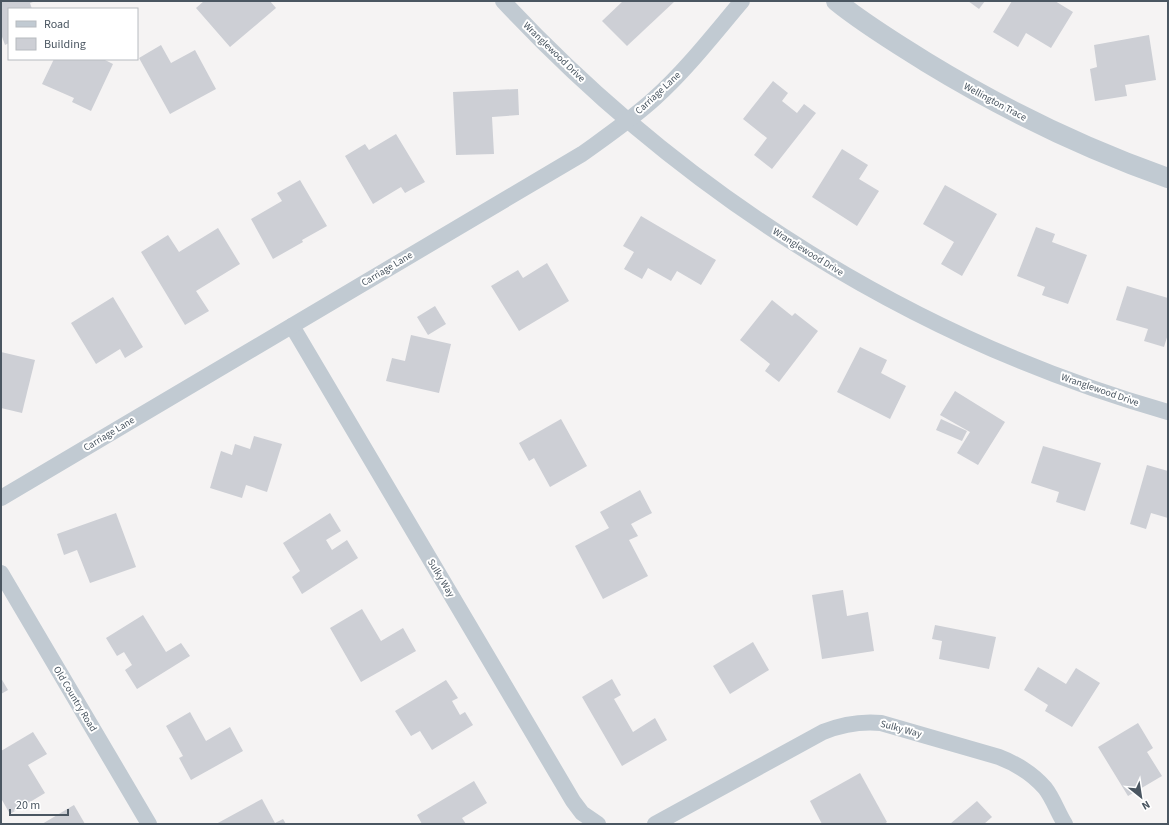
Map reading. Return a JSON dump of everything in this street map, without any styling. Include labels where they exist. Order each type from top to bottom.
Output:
[{"type":"street","name":"Wranglewood Drive","points":[[503,1],[566,66],[628,121],[691,172],[757,220],[825,263],[878,293],[950,330],[1024,363],[1081,384],[1168,412]]},
{"type":"street","name":"Carriage Lane","points":[[1,498],[582,154],[628,121],[656,97],[682,72],[742,1]]},
{"type":"street","name":"Wellington Trace","points":[[836,1],[900,46],[963,85],[1029,120],[1097,151],[1168,178]]},
{"type":"street","name":"Sulky Way","points":[[292,326],[573,801],[582,812],[598,824]]},
{"type":"street","name":"Old Country Road","points":[[1,573],[149,824]]},
{"type":"street","name":"Sulky Way","points":[[655,824],[823,732],[851,723],[866,722],[881,723],[1013,762],[1026,770],[1045,789],[1064,824]]},
{"type":"building","points":[[1,1],[36,1],[30,3],[32,8],[8,8],[8,44],[5,45],[1,34]]},
{"type":"building","points":[[204,1],[270,1],[276,8],[230,47],[196,8]]},
{"type":"building","points":[[623,1],[675,1],[627,46],[602,21]]},
{"type":"building","points":[[968,1],[985,1],[979,9]]},
{"type":"building","points":[[1012,1],[1055,1],[1073,12],[1051,48],[1026,33],[1018,47],[993,32]]},
{"type":"building","points":[[1149,35],[1156,80],[1125,85],[1127,96],[1095,101],[1090,69],[1097,67],[1094,45]]},
{"type":"building","points":[[161,45],[171,63],[195,50],[216,89],[170,114],[139,58]]},
{"type":"building","points":[[54,60],[105,60],[113,64],[91,111],[72,102],[74,98],[42,84]]},
{"type":"building","points":[[773,81],[788,93],[782,101],[797,113],[804,104],[816,113],[772,169],[754,155],[767,138],[743,119]]},
{"type":"building","points":[[518,89],[519,115],[492,117],[494,154],[456,155],[453,92]]},
{"type":"building","points":[[396,134],[425,182],[405,193],[401,187],[373,204],[345,156],[365,144],[369,150]]},
{"type":"building","points":[[842,149],[868,165],[859,179],[879,191],[857,226],[812,197]]},
{"type":"building","points":[[300,180],[327,226],[273,259],[251,219],[282,201],[277,193]]},
{"type":"building","points":[[945,185],[997,214],[962,276],[941,264],[954,242],[923,224]]},
{"type":"building","points":[[641,216],[716,260],[701,285],[677,271],[671,281],[648,268],[642,279],[624,269],[634,252],[623,246]]},
{"type":"building","points":[[1036,227],[1055,234],[1052,242],[1087,255],[1068,304],[1042,295],[1045,287],[1017,276]]},
{"type":"building","points":[[218,228],[240,264],[196,291],[209,311],[185,325],[141,252],[168,235],[179,252]]},
{"type":"building","points":[[547,263],[569,301],[519,331],[491,286],[518,270],[523,278]]},
{"type":"building","points":[[1127,286],[1168,298],[1168,334],[1164,347],[1144,341],[1148,329],[1116,320]]},
{"type":"building","points":[[113,297],[143,347],[125,358],[120,349],[96,364],[71,323]]},
{"type":"building","points":[[772,300],[792,316],[795,313],[818,331],[779,382],[765,371],[770,364],[740,340]]},
{"type":"building","points":[[435,306],[446,324],[428,335],[417,317]]},
{"type":"building","points":[[411,335],[451,344],[439,393],[386,381],[392,358],[405,361]]},
{"type":"building","points":[[860,347],[887,360],[881,373],[906,386],[890,419],[837,392]]},
{"type":"building","points":[[1,352],[35,360],[22,413],[1,408]]},
{"type":"building","points":[[955,391],[1005,422],[978,465],[957,453],[970,432],[940,415]]},
{"type":"building","points":[[561,419],[587,466],[550,487],[534,458],[529,461],[519,443]]},
{"type":"building","points":[[941,419],[967,431],[962,441],[936,430]]},
{"type":"building","points":[[254,436],[282,444],[267,492],[246,485],[242,498],[210,488],[221,451],[232,455],[235,444],[250,449]]},
{"type":"building","points":[[1043,446],[1101,463],[1085,511],[1056,502],[1059,492],[1031,483]]},
{"type":"building","points":[[1147,465],[1168,471],[1168,518],[1151,513],[1146,529],[1130,524]]},
{"type":"building","points":[[640,490],[652,513],[631,524],[638,536],[629,540],[648,576],[603,599],[575,546],[609,528],[600,512]]},
{"type":"building","points":[[116,513],[136,567],[90,583],[77,550],[64,555],[57,534]]},
{"type":"building","points":[[330,513],[341,531],[326,540],[332,550],[347,540],[358,558],[302,594],[292,577],[300,571],[283,543]]},
{"type":"building","points":[[843,590],[847,616],[868,612],[874,651],[822,659],[812,595]]},
{"type":"building","points":[[362,609],[381,641],[403,628],[416,651],[361,682],[330,628]]},
{"type":"building","points":[[143,615],[166,652],[181,643],[190,656],[137,689],[125,670],[132,665],[124,652],[117,656],[106,638]]},
{"type":"building","points":[[935,625],[996,637],[989,669],[939,659],[942,641],[932,639]]},
{"type":"building","points":[[753,642],[769,670],[730,694],[713,666]]},
{"type":"building","points":[[1038,667],[1066,684],[1076,668],[1100,683],[1072,727],[1045,711],[1048,705],[1024,690]]},
{"type":"building","points":[[1,678],[8,690],[1,694]]},
{"type":"building","points":[[612,679],[621,695],[614,699],[633,732],[655,718],[667,740],[622,766],[582,697]]},
{"type":"building","points":[[446,680],[458,698],[452,701],[460,715],[465,712],[473,725],[432,750],[420,731],[411,736],[395,711]]},
{"type":"building","points":[[190,712],[206,741],[230,727],[243,751],[191,780],[179,758],[183,756],[166,726]]},
{"type":"building","points":[[1138,723],[1153,748],[1147,752],[1162,776],[1128,796],[1098,747]]},
{"type":"building","points":[[33,732],[47,754],[28,765],[45,793],[10,814],[1,800],[1,751]]},
{"type":"building","points":[[860,773],[887,822],[884,824],[822,824],[810,801]]},
{"type":"building","points":[[474,781],[487,803],[462,818],[466,824],[422,824],[417,815]]},
{"type":"building","points":[[262,799],[275,823],[283,819],[286,824],[216,824]]},
{"type":"building","points":[[977,801],[992,817],[984,824],[950,824]]},
{"type":"building","points":[[74,805],[85,824],[42,824]]}]
